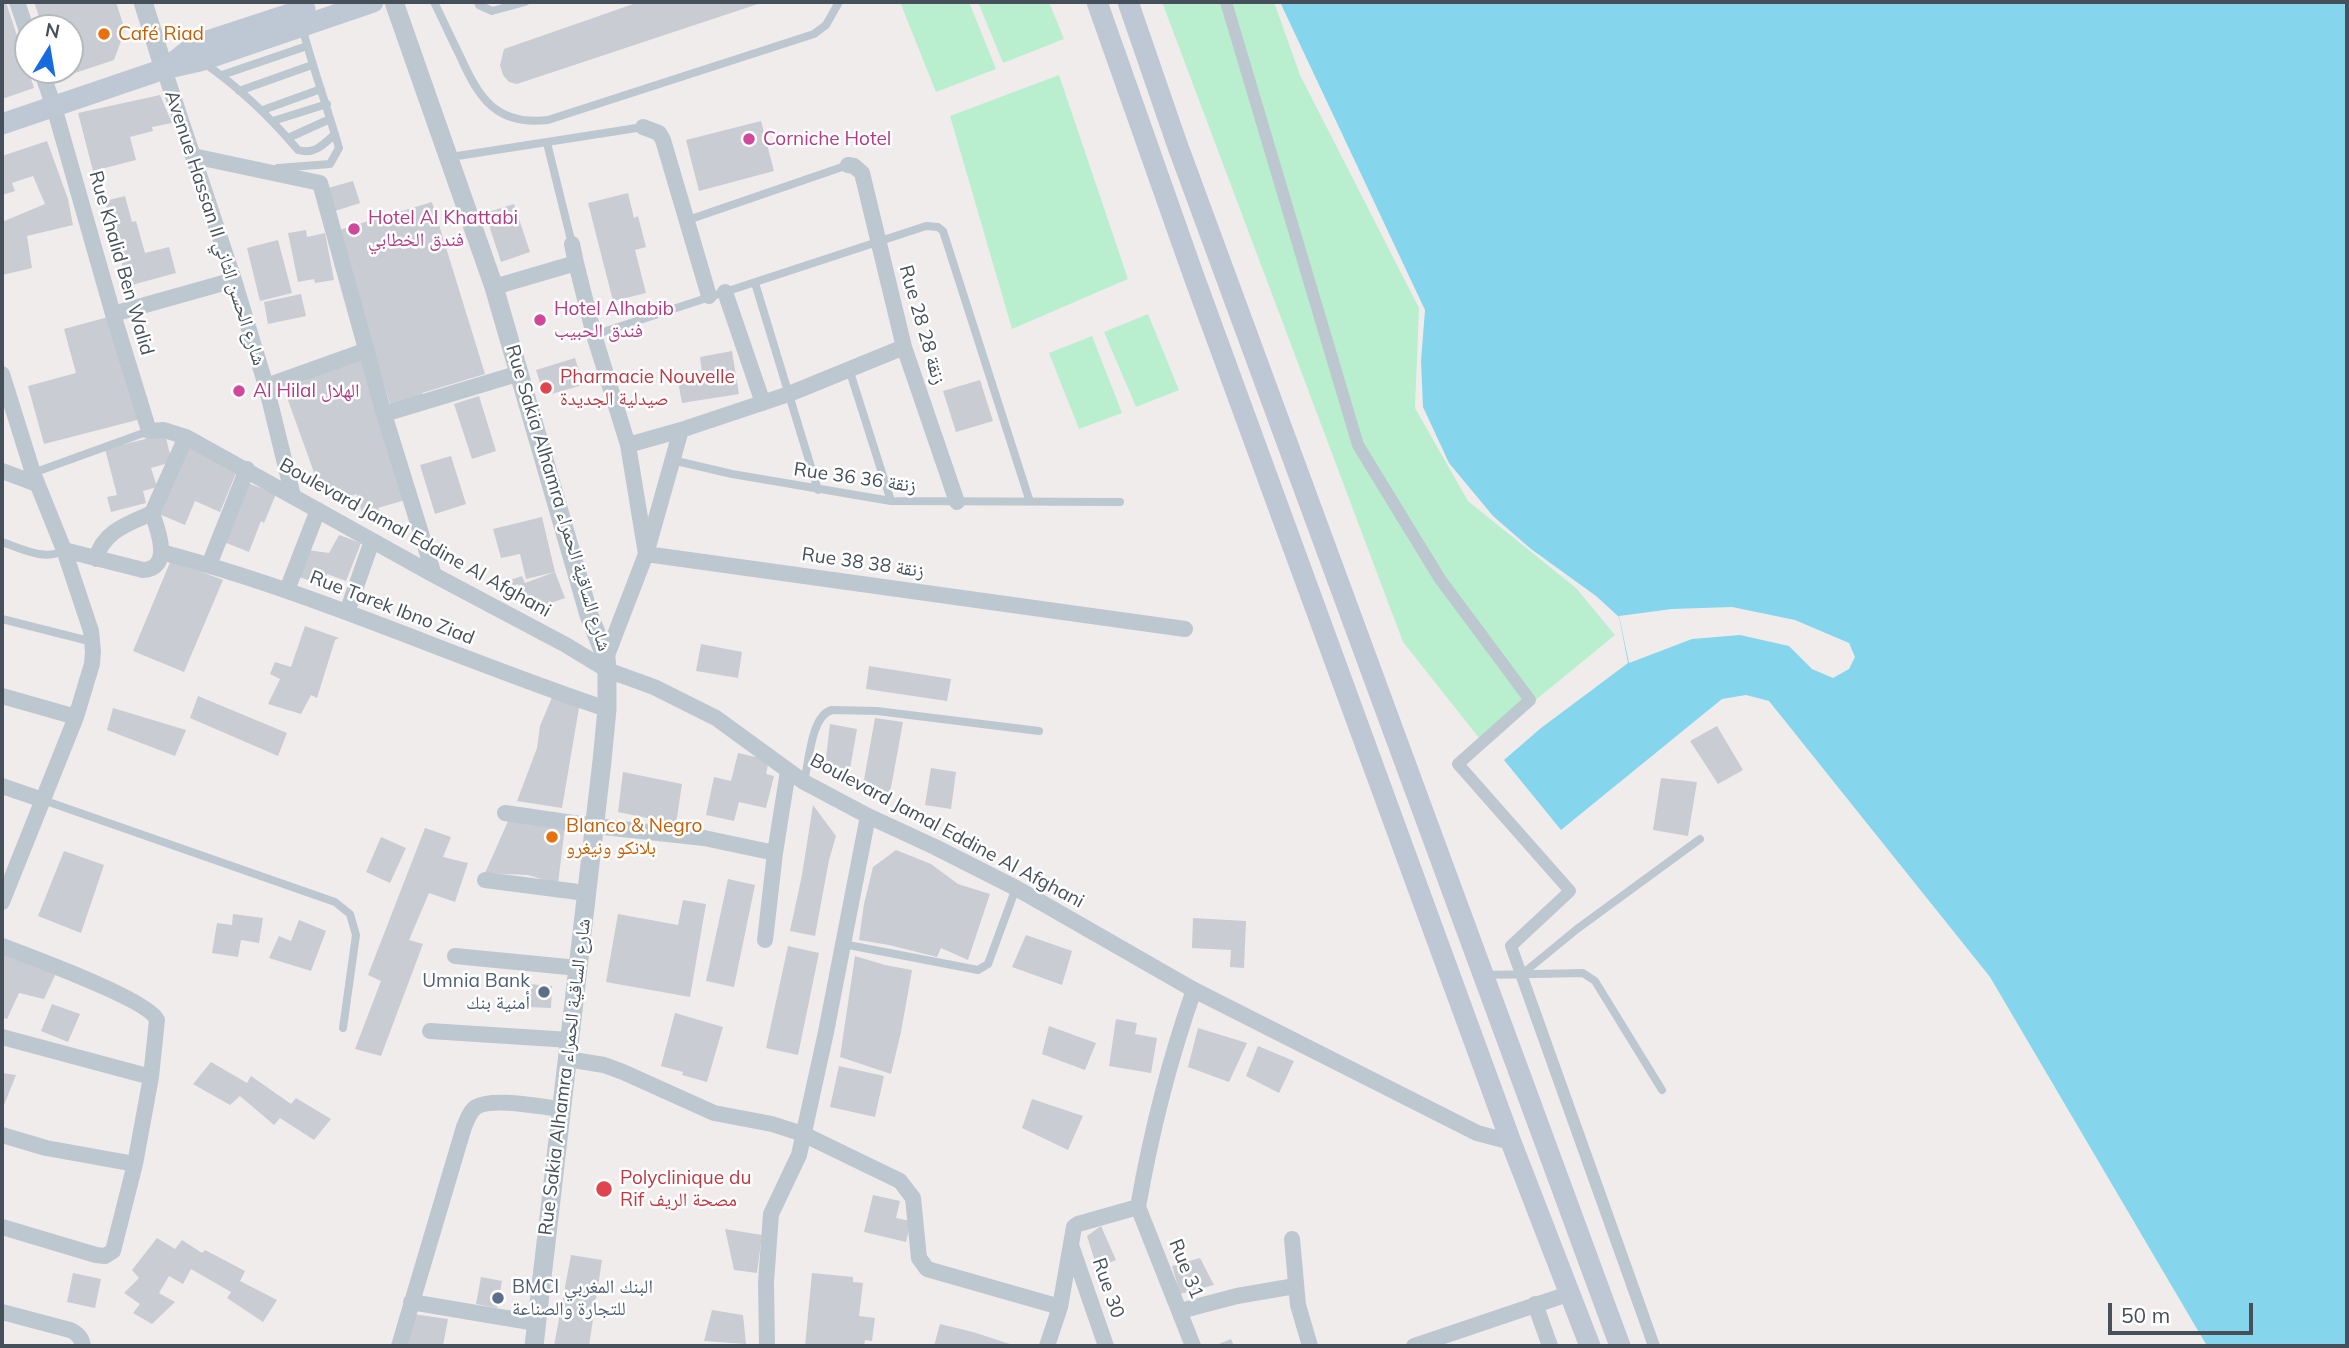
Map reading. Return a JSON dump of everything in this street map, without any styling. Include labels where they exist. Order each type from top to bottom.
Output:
[{"type":"main road","points":[[164,69],[195,45],[326,2]]},
{"type":"main road","points":[[2,124],[373,2]]},
{"type":"main road","points":[[1097,2],[1193,274],[1511,1142],[1590,1346]]},
{"type":"main road","points":[[1128,2],[1177,144],[1620,1346]]},
{"type":"street","name":"Avenue Hassan II شارع الحسن الثاني","points":[[142,2],[234,280],[266,386],[293,496]]},
{"type":"street","name":"Rue Sakia Alhamra شارع الساقية الحمراء","points":[[394,2],[494,287],[589,615],[607,664],[607,709],[534,1346]]},
{"type":"street","points":[[1226,2],[1358,445],[1440,579],[1530,700],[1458,764],[1570,891],[1511,946],[1654,1346]]},
{"type":"street","name":"Rue Khalid Ben Walid","points":[[46,84],[149,431]]},
{"type":"street","points":[[643,127],[659,133],[663,140],[709,296]]},
{"type":"street","points":[[193,156],[320,183],[384,414],[434,575]]},
{"type":"street","name":"Rue 28 زنقة 28","points":[[848,165],[855,166],[862,173],[904,347],[957,502]]},
{"type":"street","points":[[572,244],[594,335],[628,445],[646,554]]},
{"type":"street","points":[[494,287],[576,262]]},
{"type":"street","points":[[113,314],[234,280]]},
{"type":"street","points":[[725,292],[763,403]]},
{"type":"street","points":[[628,445],[789,394],[904,347]]},
{"type":"street","points":[[266,386],[367,349]]},
{"type":"street","points":[[384,414],[520,373]]},
{"type":"street","points":[[2,374],[9,415],[64,550],[93,642],[92,664],[76,717],[2,902]]},
{"type":"street","name":"Boulevard Jamal Eddine Al Afghani","points":[[149,431],[164,430],[186,437],[434,575],[561,642],[687,702],[716,718],[804,782],[1016,888],[1194,990],[1477,1133],[1511,1142]]},
{"type":"street","points":[[607,664],[646,554],[681,430]]},
{"type":"street","points":[[96,559],[105,540],[122,527],[152,513],[186,437]]},
{"type":"street","points":[[209,565],[247,469]]},
{"type":"street","points":[[2,471],[35,479]]},
{"type":"street","points":[[287,590],[318,510]]},
{"type":"street","points":[[64,550],[143,570],[155,566],[161,552],[152,513]]},
{"type":"street","points":[[347,612],[372,541]]},
{"type":"street","name":"Rue Tarek Ibno Ziad","points":[[161,552],[287,590],[547,689],[607,709]]},
{"type":"street","name":"Rue 38 زنقة 38","points":[[646,554],[1185,629]]},
{"type":"street","points":[[2,696],[76,717]]},
{"type":"street","points":[[765,940],[788,771]]},
{"type":"street","points":[[2,786],[43,800]]},
{"type":"street","points":[[505,813],[704,838],[775,853]]},
{"type":"street","points":[[767,1346],[765,1282],[771,1214],[793,1172],[803,1134],[826,1032],[868,816]]},
{"type":"street","points":[[485,880],[586,893]]},
{"type":"street","points":[[2,946],[93,982],[154,1014],[157,1020],[151,1077],[135,1164],[117,1241],[110,1255],[96,1255],[2,1227]]},
{"type":"street","points":[[455,956],[578,968]]},
{"type":"street","points":[[1047,1346],[1060,1307],[1075,1225],[1138,1207],[1149,1141],[1170,1063],[1194,990]]},
{"type":"street","points":[[430,1031],[569,1049],[714,1113],[772,1124],[803,1134],[890,1176],[906,1187],[914,1198],[919,1258],[927,1269],[1060,1307]]},
{"type":"street","points":[[2,1037],[151,1077]]},
{"type":"street","points":[[399,1346],[464,1127],[471,1112],[485,1104],[561,1109]]},
{"type":"street","points":[[2,1135],[46,1148],[135,1164]]},
{"type":"street","name":"Rue 31","points":[[1138,1207],[1193,1346]]},
{"type":"street","points":[[1292,1239],[1298,1304],[1310,1346]]},
{"type":"street","name":"Rue 30","points":[[1070,1242],[1106,1346]]},
{"type":"street","points":[[1180,1311],[1237,1296],[1295,1286]]},
{"type":"street","points":[[1414,1346],[1571,1293]]},
{"type":"street","points":[[411,1302],[536,1323]]},
{"type":"street","points":[[1535,1304],[1550,1346]]},
{"type":"street","points":[[2,1312],[70,1330],[83,1341],[83,1346]]},
{"type":"lane","points":[[435,2],[477,92],[488,104],[508,117],[534,122],[548,121],[814,34],[826,25],[839,2]]},
{"type":"lane","points":[[478,2],[492,11],[525,2]]},
{"type":"lane","points":[[257,170],[330,164],[339,148],[302,25]]},
{"type":"lane","points":[[222,75],[307,46]]},
{"type":"lane","points":[[200,61],[222,75],[263,110],[298,150],[317,150],[335,134]]},
{"type":"lane","points":[[239,91],[312,65]]},
{"type":"lane","points":[[263,110],[321,89]]},
{"type":"lane","points":[[273,121],[327,104]]},
{"type":"lane","points":[[288,138],[330,119]]},
{"type":"lane","points":[[448,157],[643,127]]},
{"type":"lane","points":[[547,143],[572,244]]},
{"type":"lane","points":[[688,219],[848,165]]},
{"type":"lane","points":[[594,335],[926,226],[938,227],[943,231],[1030,502]]},
{"type":"lane","points":[[755,283],[818,490]]},
{"type":"lane","points":[[849,369],[891,501]]},
{"type":"lane","points":[[35,479],[149,431]]},
{"type":"lane","name":"Rue 36 زنقة 36","points":[[672,460],[732,474],[891,501],[1120,502]]},
{"type":"lane","points":[[2,542],[46,555],[64,550]]},
{"type":"lane","points":[[2,619],[93,642]]},
{"type":"lane","points":[[804,782],[817,721],[826,711],[877,711],[1039,731]]},
{"type":"lane","points":[[43,800],[335,902],[351,914],[356,935],[343,1028]]},
{"type":"lane","points":[[1521,975],[1577,929],[1700,839]]},
{"type":"lane","points":[[843,944],[978,970],[988,964],[1016,888]]},
{"type":"lane","points":[[1484,975],[1583,973],[1595,981],[1662,1090]]},
{"type":"green space","points":[[900,2],[969,2],[996,69],[936,92]]},
{"type":"green space","points":[[978,2],[1049,2],[1064,39],[1003,63]]},
{"type":"green space","points":[[1162,2],[1274,2],[1300,75],[1419,308],[1415,408],[1468,501],[1576,588],[1615,635],[1483,743],[1403,642]]},
{"type":"green space","points":[[1059,75],[1128,279],[1012,329],[950,116]]},
{"type":"green space","points":[[1148,314],[1179,390],[1136,407],[1104,332]]},
{"type":"green space","points":[[1092,336],[1122,413],[1079,429],[1049,353]]},
{"type":"water","points":[[1280,2],[2347,2],[2347,1346],[2207,1346],[1990,977],[1769,701],[1746,695],[1722,699],[1561,830],[1504,760],[1541,728],[1628,663],[1619,617],[1493,516],[1449,463],[1423,407],[1421,361],[1425,310]]},
{"type":"pier","points":[[1732,607],[1795,620],[1849,643],[1855,657],[1849,669],[1833,678],[1812,669],[1789,646],[1740,635],[1692,639],[1629,663],[1619,616],[1672,609]]},
{"type":"building","points":[[2,2],[6,2],[14,27],[14,84],[33,84],[34,88],[2,99]]},
{"type":"building","points":[[34,2],[116,2],[125,30],[114,60],[84,70],[84,14],[38,14]]},
{"type":"building","points":[[639,2],[764,2],[517,84],[509,82],[503,75],[500,65],[504,49]]},
{"type":"building","points":[[160,95],[172,123],[152,127],[153,131],[130,137],[136,160],[93,171],[78,113]]},
{"type":"building","points":[[761,121],[774,171],[699,191],[686,140]]},
{"type":"building","points":[[47,141],[68,199],[73,225],[27,236],[32,268],[2,275],[2,222],[45,204],[33,176],[12,183],[15,191],[2,195],[2,156]]},
{"type":"building","points":[[353,181],[360,203],[335,211],[328,188]]},
{"type":"building","points":[[628,193],[634,218],[638,216],[646,247],[635,250],[646,293],[613,301],[588,203]]},
{"type":"building","points":[[125,196],[132,222],[136,221],[145,253],[169,247],[176,273],[128,286],[105,201]]},
{"type":"building","points":[[432,202],[485,374],[422,393],[424,397],[391,407],[336,231]]},
{"type":"building","points":[[514,204],[530,252],[501,262],[485,213]]},
{"type":"building","points":[[306,230],[307,237],[325,233],[334,280],[315,283],[314,279],[298,282],[288,233]]},
{"type":"building","points":[[278,240],[292,293],[260,301],[247,248]]},
{"type":"building","points":[[301,294],[306,316],[268,324],[264,302]]},
{"type":"building","points":[[108,317],[141,419],[44,444],[28,386],[76,373],[64,329]]},
{"type":"building","points":[[732,351],[739,394],[682,403],[677,376],[702,372],[700,357]]},
{"type":"building","points":[[365,356],[405,500],[378,508],[380,513],[363,517],[357,494],[340,499],[337,488],[321,492],[284,389]]},
{"type":"building","points":[[575,358],[583,385],[544,396],[536,370]]},
{"type":"building","points":[[980,380],[993,421],[956,432],[943,391]]},
{"type":"building","points":[[479,396],[496,451],[472,459],[454,404]]},
{"type":"building","points":[[165,434],[172,462],[151,468],[157,487],[143,491],[146,503],[111,512],[107,497],[117,495],[105,449]]},
{"type":"building","points":[[189,444],[239,466],[220,512],[195,501],[185,525],[159,514]]},
{"type":"building","points":[[451,456],[466,504],[435,514],[420,465]]},
{"type":"building","points":[[248,483],[276,494],[264,523],[261,521],[249,552],[224,542]]},
{"type":"building","points":[[542,517],[555,572],[526,579],[520,554],[501,558],[493,529]]},
{"type":"building","points":[[339,535],[361,543],[346,581],[327,574],[323,585],[299,577],[308,550],[329,553]]},
{"type":"building","points":[[171,560],[223,580],[184,672],[133,651]]},
{"type":"building","points":[[555,572],[565,598],[528,611],[518,584],[498,591],[496,585],[522,576],[525,583]]},
{"type":"building","points":[[305,626],[339,638],[335,640],[317,698],[311,695],[301,714],[268,704],[280,679],[270,674],[275,662],[291,667]]},
{"type":"building","points":[[701,644],[742,652],[738,678],[696,671]]},
{"type":"building","points":[[869,666],[951,679],[947,701],[866,689]]},
{"type":"building","points":[[553,695],[580,702],[562,808],[517,801],[537,748],[540,726]]},
{"type":"building","points":[[198,696],[287,733],[278,756],[190,718]]},
{"type":"building","points":[[113,708],[186,730],[175,756],[107,730]]},
{"type":"building","points":[[875,718],[903,722],[890,793],[863,785]]},
{"type":"building","points":[[830,724],[857,729],[850,769],[825,766]]},
{"type":"building","points":[[1717,726],[1743,770],[1718,784],[1690,741]]},
{"type":"building","points":[[738,753],[769,760],[766,774],[774,776],[766,808],[739,802],[734,821],[706,815],[714,777],[731,781]]},
{"type":"building","points":[[931,768],[956,772],[951,809],[925,805]]},
{"type":"building","points":[[623,772],[682,784],[676,824],[618,812]]},
{"type":"building","points":[[1661,778],[1697,782],[1688,836],[1653,830]]},
{"type":"building","points":[[813,805],[836,836],[815,936],[790,931]]},
{"type":"building","points":[[509,819],[565,826],[558,884],[528,875],[485,873]]},
{"type":"building","points":[[425,828],[451,837],[443,857],[468,863],[455,902],[429,893],[409,940],[423,944],[381,1056],[355,1049],[381,981],[368,975]]},
{"type":"building","points":[[381,837],[406,848],[390,883],[366,872]]},
{"type":"building","points":[[896,850],[931,864],[958,884],[990,894],[968,960],[941,948],[937,957],[859,940],[873,867]]},
{"type":"building","points":[[64,851],[104,865],[81,933],[38,916]]},
{"type":"building","points":[[728,879],[755,885],[734,987],[706,981]]},
{"type":"building","points":[[683,900],[706,904],[690,997],[606,982],[618,914],[678,925]]},
{"type":"building","points":[[233,914],[263,918],[259,943],[241,940],[238,957],[212,953],[217,923],[232,925]]},
{"type":"building","points":[[1193,918],[1246,921],[1244,968],[1230,967],[1231,950],[1192,948]]},
{"type":"building","points":[[299,920],[326,931],[311,971],[269,958],[279,936],[291,941]]},
{"type":"building","points":[[1026,935],[1072,951],[1062,985],[1012,967]]},
{"type":"building","points":[[788,946],[819,953],[798,1055],[766,1048]]},
{"type":"building","points":[[2,951],[57,971],[44,999],[19,993],[7,1019],[2,1017]]},
{"type":"building","points":[[855,956],[912,970],[891,1074],[840,1057]]},
{"type":"building","points":[[529,984],[552,986],[551,1008],[527,1007]]},
{"type":"building","points":[[52,1004],[80,1014],[68,1042],[41,1031]]},
{"type":"building","points":[[675,1013],[723,1027],[707,1082],[661,1066]]},
{"type":"building","points":[[1116,1019],[1137,1023],[1135,1034],[1157,1038],[1151,1073],[1109,1066]]},
{"type":"building","points":[[1049,1026],[1096,1043],[1085,1070],[1042,1054]]},
{"type":"building","points":[[1198,1028],[1247,1043],[1229,1082],[1188,1067]]},
{"type":"building","points":[[1258,1046],[1294,1061],[1279,1093],[1246,1076]]},
{"type":"building","points":[[211,1062],[247,1083],[251,1076],[291,1104],[296,1098],[331,1119],[314,1140],[280,1118],[274,1125],[240,1096],[230,1105],[193,1084]]},
{"type":"building","points":[[839,1066],[884,1076],[875,1117],[830,1107]]},
{"type":"building","points":[[2,1073],[16,1075],[2,1110]]},
{"type":"building","points":[[1032,1099],[1083,1116],[1068,1150],[1022,1128]]},
{"type":"building","points":[[873,1195],[900,1201],[896,1218],[911,1221],[906,1242],[864,1232]]},
{"type":"building","points":[[1101,1226],[1116,1260],[1097,1268],[1087,1236]]},
{"type":"building","points":[[725,1229],[762,1235],[757,1273],[734,1270]]},
{"type":"building","points":[[157,1238],[175,1249],[182,1240],[202,1253],[205,1250],[245,1271],[240,1281],[277,1300],[263,1322],[227,1298],[231,1292],[191,1269],[183,1284],[169,1276],[159,1293],[175,1302],[152,1324],[133,1313],[140,1304],[124,1293],[139,1278],[132,1270]]},
{"type":"building","points":[[571,1255],[602,1260],[589,1346],[554,1346]]},
{"type":"building","points":[[1200,1258],[1214,1285],[1180,1294],[1172,1266]]},
{"type":"building","points":[[73,1273],[101,1279],[95,1308],[67,1302]]},
{"type":"building","points":[[812,1273],[853,1277],[853,1282],[863,1283],[859,1316],[875,1318],[872,1341],[865,1340],[864,1346],[805,1346]]},
{"type":"building","points":[[481,1277],[502,1281],[497,1308],[476,1304]]},
{"type":"building","points":[[712,1310],[743,1315],[746,1344],[704,1341]]},
{"type":"building","points":[[413,1314],[448,1319],[443,1346],[405,1346]]},
{"type":"building","points":[[940,1324],[973,1332],[1016,1346],[934,1346]]},
{"type":"building","points":[[1231,1339],[1234,1346],[1214,1346]]},
{"type":"place","name":"Café Riad","points":[[104,34]]},
{"type":"place","name":"Corniche Hotel","points":[[749,139]]},
{"type":"place","name":"Hotel Al Khattabi فندق الخطابي","points":[[354,229]]},
{"type":"place","name":"Hotel Alhabib فندق الحبيب","points":[[540,320]]},
{"type":"place","name":"Pharmacie Nouvelle صيدلية الجديدة","points":[[546,388]]},
{"type":"place","name":"Al Hilal الهلال","points":[[239,391]]},
{"type":"place","name":"Blanco & Negro بلانكو ونيغرو","points":[[552,837]]},
{"type":"place","name":"Umnia Bank أمنية بنك","points":[[544,992]]},
{"type":"place","name":"Polyclinique du Rif مصحة الريف","points":[[604,1189]]},
{"type":"place","name":"BMCI البنك المغربي للتجارة والصناعة","points":[[498,1298]]}]
